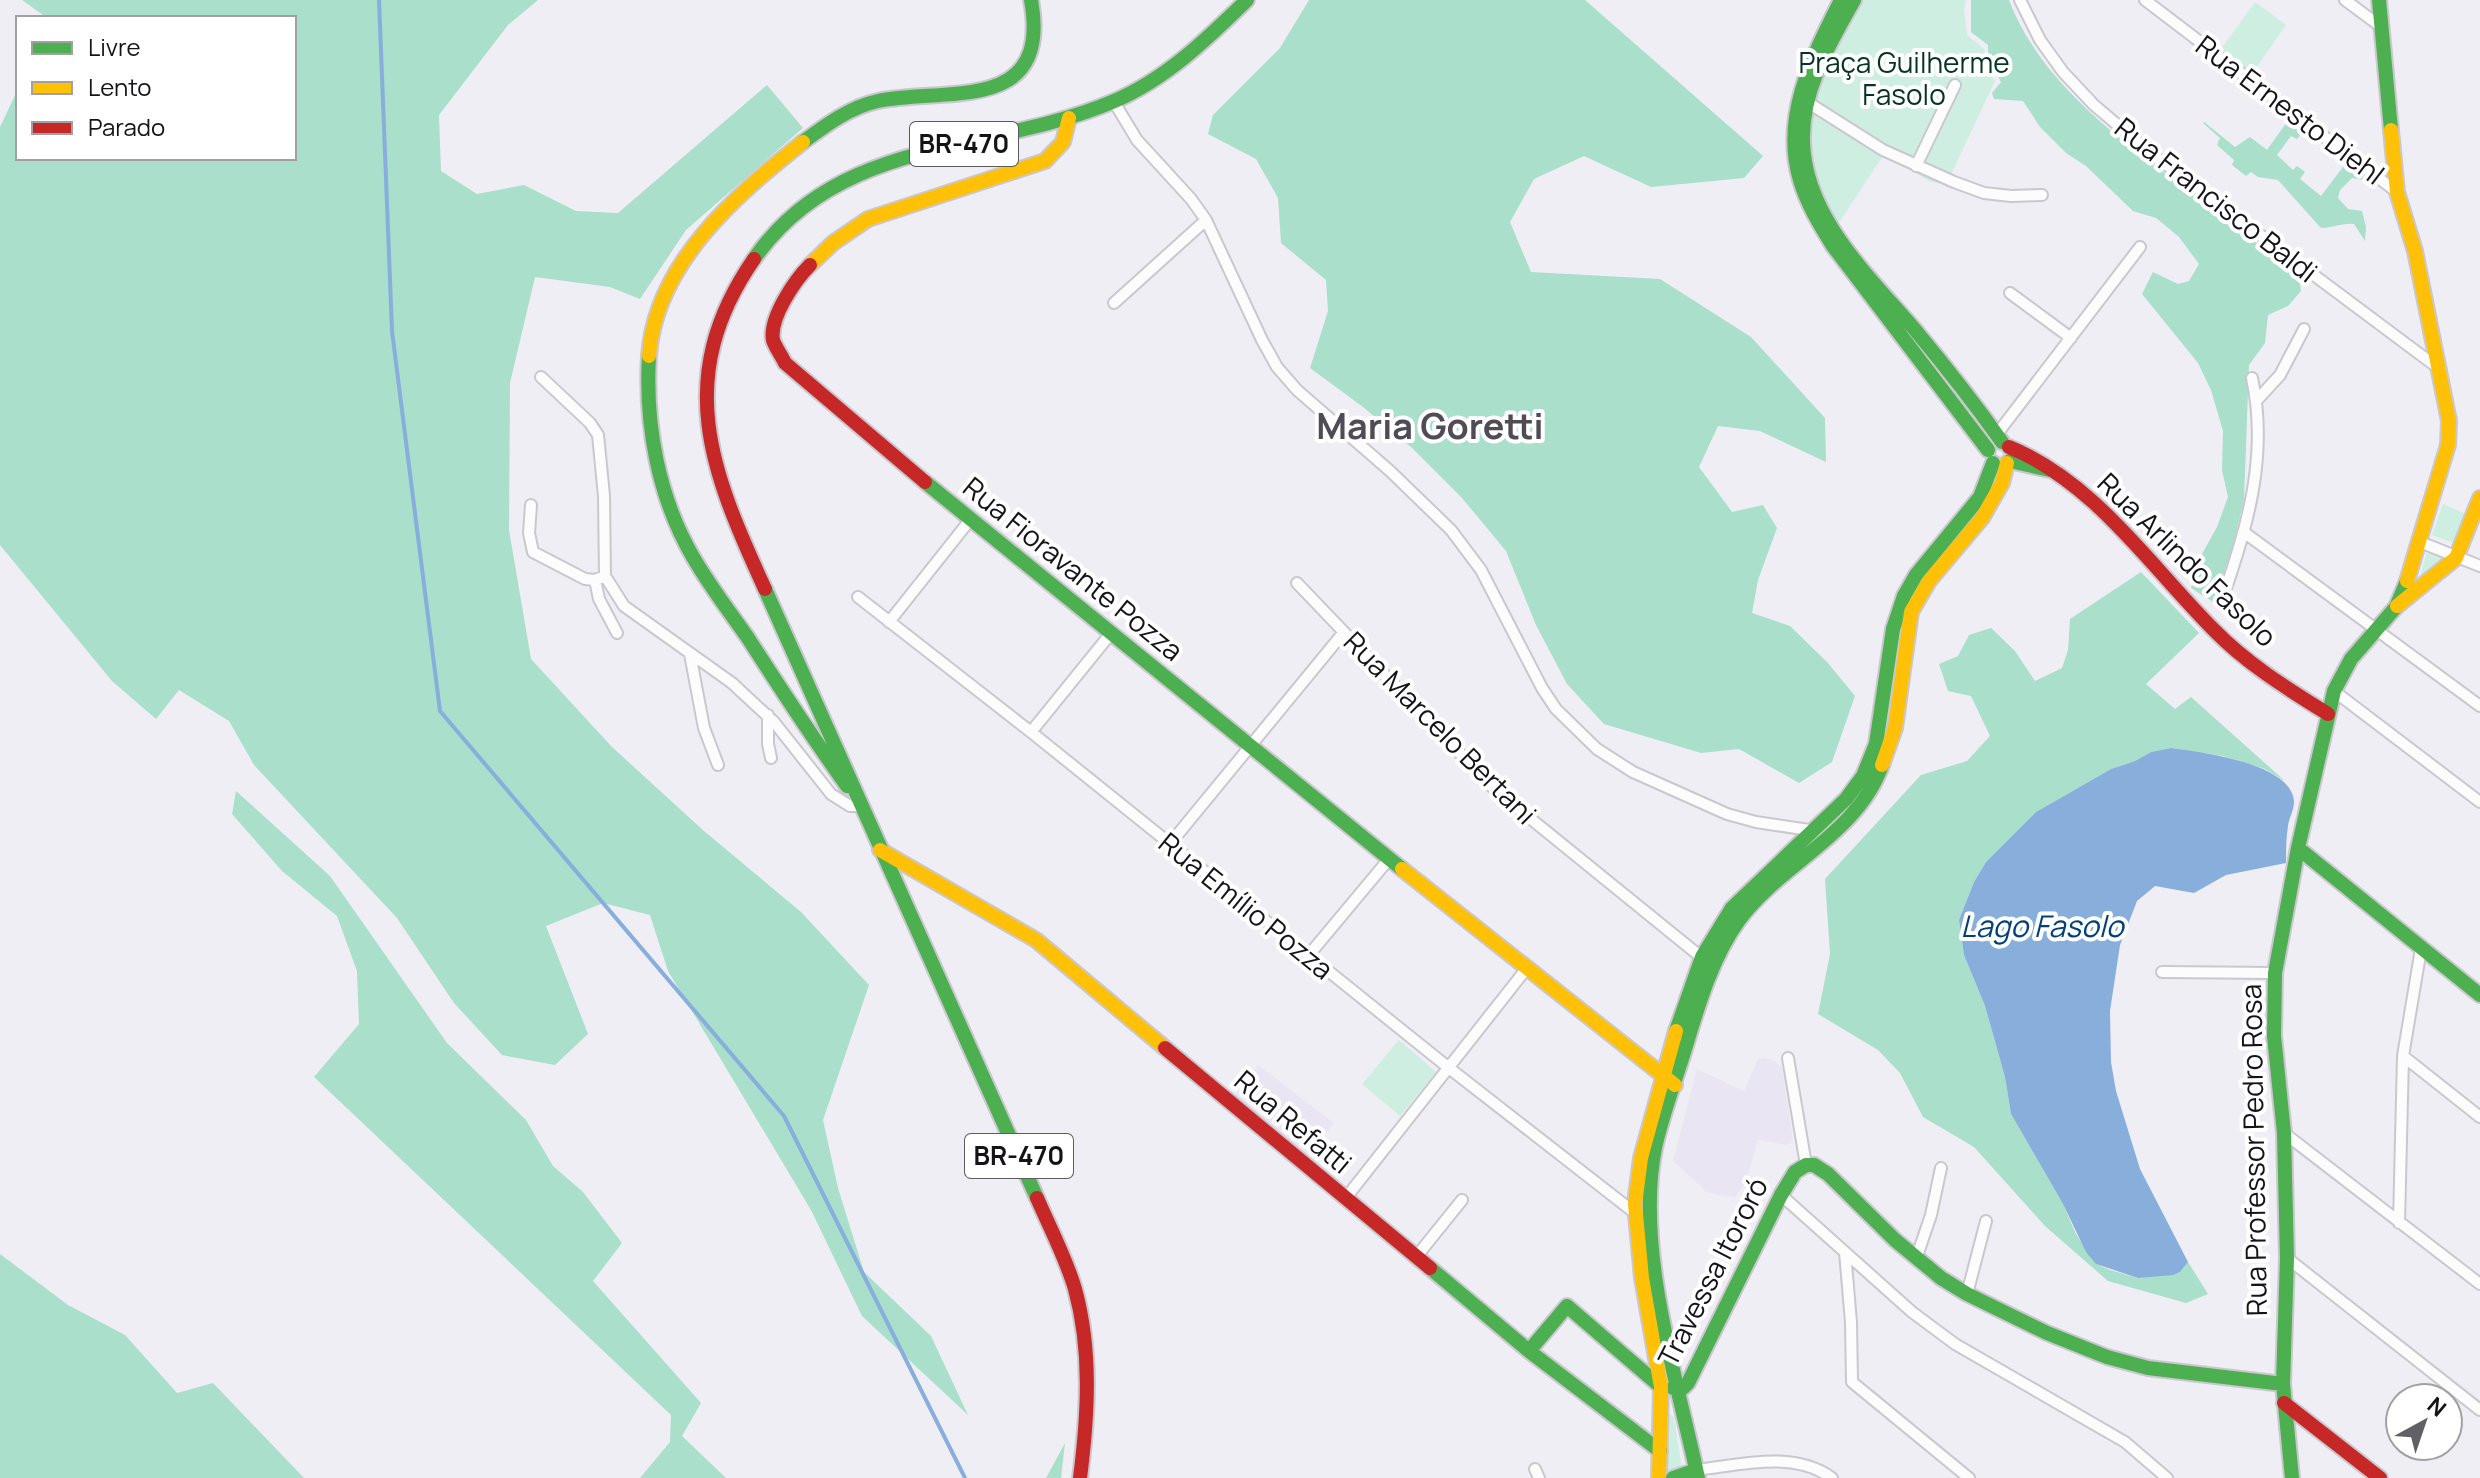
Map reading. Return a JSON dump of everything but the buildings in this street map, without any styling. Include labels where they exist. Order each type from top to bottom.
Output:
[{"type":"main road","points":[[862,806],[780,689],[679,531],[661,478],[650,430],[646,388],[651,329],[666,291],[697,243],[750,185],[821,127],[860,107],[895,97],[990,90],[1007,80],[1024,61],[1034,36],[1035,16],[1031,0]]},
{"type":"main road","name":"BR-470","points":[[1080,1478],[1088,1388],[1076,1291],[1001,1115],[880,850],[742,535],[708,436],[705,391],[718,326],[741,277],[780,226],[822,191],[853,173],[890,159],[988,139],[1069,118],[1114,102],[1173,68],[1247,0]]},
{"type":"main road","points":[[1802,99],[1816,48],[1841,0]]},
{"type":"main road","points":[[1707,962],[1720,950],[1739,920],[1764,891],[1850,817],[1865,797],[1888,754],[1895,728],[1911,612],[1917,598],[1995,502],[2004,481],[2001,452],[1816,220],[1801,187],[1793,149],[1794,112],[1854,0]]},
{"type":"main road","points":[[2379,0],[2397,192],[2415,251],[2449,421],[2448,445],[2420,542],[2396,607]]},
{"type":"main road","name":"Rua Fioravante Pozza","points":[[1069,118],[1067,138],[1057,152],[1045,161],[868,219],[815,258],[799,276],[777,315],[773,339],[785,363],[970,520],[1389,859],[1669,1080]]},
{"type":"main road","points":[[1659,1478],[1661,1387],[1642,1278],[1635,1213],[1641,1158],[1707,962],[1732,908],[1846,799],[1863,776],[1876,744],[1893,629],[1904,596],[1916,575],[1980,497],[2001,452]]},
{"type":"main road","name":"Rua Arlindo Fasolo","points":[[2001,452],[2028,453],[2072,484],[2112,519],[2216,633],[2271,678],[2328,714]]},
{"type":"main road","points":[[2396,607],[2456,558],[2480,498]]},
{"type":"main road","name":"Rua Professor Pedro Rosa","points":[[2292,1478],[2283,1384],[2287,1258],[2284,1133],[2274,1036],[2275,973],[2298,848],[2334,691],[2351,659],[2396,607]]},
{"type":"main road","points":[[2298,848],[2480,995]]},
{"type":"main road","name":"Rua Refatti","points":[[880,850],[1036,940],[1529,1351],[1660,1451]]},
{"type":"main road","points":[[1669,1080],[1655,1149],[1650,1214],[1654,1274],[1697,1474],[1673,1478]]},
{"type":"main road","points":[[1806,1165],[1814,1165],[1828,1174],[1916,1259],[1967,1294],[2047,1333],[2107,1357],[2175,1372],[2283,1384]]},
{"type":"main road","name":"Travessa Itororó","points":[[1661,1387],[1678,1388],[1688,1383],[1781,1195],[1795,1172],[1806,1165]]},
{"type":"main road","points":[[1529,1351],[1567,1306],[1661,1387]]},
{"type":"main road","points":[[2284,1403],[2380,1478]]},
{"type":"street","name":"Rua Francisco Baldi","points":[[2020,0],[2040,40],[2063,72],[2094,105],[2153,155],[2441,371]]},
{"type":"street","name":"Rua Ernesto Diehl","points":[[2145,0],[2397,192]]},
{"type":"street","points":[[2345,0],[2380,26]]},
{"type":"street","points":[[1916,166],[1955,85]]},
{"type":"street","points":[[1802,99],[1883,150],[1916,166],[1984,193],[2042,195]]},
{"type":"street","points":[[1114,102],[1137,140],[1206,220],[1277,367],[1297,390],[1390,471],[1451,530],[1481,570],[1556,709],[1597,749],[1633,772],[1727,814],[1828,835]]},
{"type":"street","points":[[1114,303],[1206,220]]},
{"type":"street","points":[[2001,452],[2071,338],[2140,247]]},
{"type":"street","points":[[2010,293],[2071,338]]},
{"type":"street","points":[[2257,400],[2280,375],[2304,329]]},
{"type":"street","points":[[541,377],[590,423],[598,435],[604,496],[599,599],[617,633]]},
{"type":"street","points":[[2225,591],[2245,533],[2256,481],[2259,436],[2252,378]]},
{"type":"street","points":[[531,505],[529,533],[533,552],[582,577],[600,578],[624,606],[732,683],[768,715],[831,794],[850,806],[862,806]]},
{"type":"street","points":[[889,622],[970,520]]},
{"type":"street","points":[[2245,533],[2480,706]]},
{"type":"street","points":[[2420,542],[2480,566]]},
{"type":"street","name":"Rua Marcelo Bertani","points":[[1297,583],[1494,789],[1707,962]]},
{"type":"street","name":"Rua Emílio Pozza","points":[[858,597],[1635,1213]]},
{"type":"street","points":[[1031,732],[1112,632]]},
{"type":"street","points":[[1169,845],[1344,632]]},
{"type":"street","points":[[690,654],[704,728],[718,765]]},
{"type":"street","points":[[2334,691],[2480,802]]},
{"type":"street","points":[[768,715],[771,758]]},
{"type":"street","points":[[1308,956],[1389,859]]},
{"type":"street","points":[[2399,1223],[2403,1056],[2421,949]]},
{"type":"street","points":[[1345,1199],[1527,968]]},
{"type":"street","points":[[2162,972],[2275,973]]},
{"type":"street","points":[[2403,1056],[2480,1117]]},
{"type":"street","points":[[1788,1058],[1806,1165]]},
{"type":"street","points":[[2284,1133],[2480,1284]]},
{"type":"street","points":[[1916,1259],[1931,1215],[1941,1168]]},
{"type":"street","points":[[1781,1195],[1912,1312],[1968,1353],[2125,1442],[2167,1478]]},
{"type":"street","points":[[1416,1257],[1462,1200]]},
{"type":"street","points":[[1967,1294],[1986,1221]]},
{"type":"street","points":[[1845,1252],[1852,1382],[1969,1478]]},
{"type":"street","points":[[2287,1258],[2480,1410]]},
{"type":"street","points":[[1697,1474],[1790,1462],[1809,1465],[1832,1478]]},
{"type":"shaded area","points":[[1758,1059],[1775,1061],[1782,1068],[1793,1140],[1787,1145],[1758,1140],[1745,1184],[1735,1197],[1708,1193],[1673,1161],[1697,1069],[1744,1091]]},
{"type":"shaded area","points":[[1258,1065],[1334,1123],[1303,1160],[1233,1098]]},
{"type":"green space","points":[[22,0],[538,0],[508,25],[439,115],[441,171],[477,194],[524,185],[576,211],[618,213],[767,85],[803,128],[686,230],[640,299],[610,287],[535,277],[510,383],[509,530],[531,659],[612,747],[704,831],[801,912],[869,985],[823,1120],[838,1188],[864,1272],[931,1336],[968,1415],[862,1316],[811,1210],[668,971],[650,915],[603,903],[546,926],[588,1034],[555,1065],[502,1055],[454,1003],[397,918],[254,765],[229,721],[179,690],[156,719],[112,681],[0,545],[0,127],[16,93],[16,160],[296,160],[296,16],[44,16]]},
{"type":"green space","points":[[1309,0],[1585,0],[1763,156],[1744,178],[1651,187],[1584,156],[1534,179],[1510,222],[1531,272],[1660,279],[1751,337],[1825,418],[1826,462],[1760,431],[1718,426],[1699,467],[1732,512],[1763,505],[1777,528],[1758,580],[1752,613],[1790,626],[1828,663],[1855,696],[1832,762],[1799,783],[1739,749],[1701,753],[1604,724],[1567,684],[1536,625],[1506,551],[1462,498],[1411,447],[1310,368],[1328,311],[1326,280],[1281,243],[1278,198],[1256,159],[1208,134],[1213,115],[1280,48]]},
{"type":"green space","name":"Praça Guilherme Fasolo","points":[[1859,0],[1966,0],[1967,35],[1985,50],[1984,67],[1995,81],[1946,185],[1929,181],[1884,154],[1838,224],[1819,190],[1811,159],[1811,99]]},
{"type":"green space","points":[[1971,0],[2009,0],[2023,31],[2042,59],[2089,111],[2299,277],[2301,291],[2288,306],[2268,315],[2265,343],[2249,365],[2244,500],[2231,553],[2213,602],[2191,588],[2202,554],[2217,527],[2228,497],[2222,470],[2223,431],[2211,390],[2198,363],[2142,294],[2153,272],[2178,284],[2189,281],[2199,264],[2179,237],[2156,218],[2133,211],[2086,166],[2066,153],[2040,127],[2023,101],[1994,99],[1992,93],[2001,82],[1996,72],[1988,66],[1988,45],[1971,32]]},
{"type":"green space","points":[[2255,2],[2286,25],[2251,75],[2219,52]]},
{"type":"green space","points":[[2289,119],[2300,125],[2303,132],[2297,139],[2291,136],[2277,155],[2293,170],[2297,166],[2305,172],[2300,179],[2321,196],[2349,159],[2365,171],[2363,180],[2352,178],[2340,190],[2338,198],[2348,209],[2362,211],[2365,241],[2354,224],[2321,228],[2278,180],[2258,177],[2251,172],[2246,176],[2232,165],[2234,160],[2217,145],[2220,138],[2203,123],[2235,147],[2250,137],[2267,150]]},
{"type":"green space","points":[[2443,504],[2466,514],[2454,543],[2432,535]]},
{"type":"green space","points":[[2427,551],[2446,558],[2419,581]]},
{"type":"green space","points":[[2141,572],[2199,633],[2146,684],[2175,709],[2191,697],[2285,781],[2265,769],[2223,756],[2171,748],[2151,752],[2111,769],[2036,812],[1986,862],[1974,882],[1959,920],[1964,955],[1985,1006],[2005,1077],[2011,1114],[2063,1204],[2076,1234],[2096,1264],[2138,1278],[2180,1272],[2188,1262],[2208,1294],[2186,1303],[2108,1281],[2045,1226],[1974,1147],[1923,1117],[1900,1073],[1878,1050],[1818,1014],[1830,954],[1825,879],[1921,775],[1967,761],[1990,736],[1971,696],[1948,691],[1939,664],[1958,656],[1969,635],[1991,628],[2015,651],[2035,681],[2062,668],[2068,650],[2070,619]]},
{"type":"green space","points":[[236,791],[330,876],[447,1043],[526,1120],[553,1166],[583,1192],[622,1243],[593,1281],[701,1403],[682,1436],[726,1478],[640,1478],[670,1442],[671,1415],[314,1077],[359,1024],[357,971],[337,916],[282,871],[232,814]]},
{"type":"green space","points":[[1399,1040],[1436,1072],[1400,1116],[1362,1084]]},
{"type":"green space","points":[[0,1254],[68,1305],[125,1335],[177,1393],[213,1383],[304,1478],[0,1478]]},
{"type":"green space","points":[[1667,1412],[1674,1417],[1681,1464],[1676,1472],[1664,1470]]},
{"type":"green space","points":[[1065,1443],[1061,1478],[1046,1478]]},
{"type":"water","name":"Lago Fasolo","points":[[2171,748],[2222,757],[2262,769],[2290,789],[2294,802],[2287,831],[2286,863],[2226,875],[2194,893],[2155,886],[2137,901],[2120,945],[2110,1011],[2111,1062],[2116,1091],[2140,1169],[2188,1262],[2173,1275],[2138,1278],[2096,1264],[2086,1252],[2063,1204],[2011,1114],[2005,1077],[1985,1006],[1964,955],[1959,920],[1974,882],[1986,862],[2036,812],[2111,769],[2151,752]]},
{"type":"waterway","points":[[379,0],[392,331],[440,711],[784,1116],[965,1478]]},
{"type":"traffic: fast","points":[[803,142],[839,117],[868,104],[905,97],[962,93],[988,88],[1010,79],[1026,62],[1033,37],[1031,0]]},
{"type":"traffic: fast","points":[[754,259],[789,219],[828,190],[872,169],[918,154],[1065,119],[1131,93],[1184,57],[1247,0]]},
{"type":"traffic: fast","points":[[1841,0],[1811,65],[1797,110],[1794,133],[1800,180],[1814,214],[1833,246],[1988,450]]},
{"type":"traffic: fast","points":[[1854,0],[1819,68],[1807,104],[1803,142],[1815,196],[1843,245],[1938,358],[2002,442]]},
{"type":"traffic: fast","points":[[2379,0],[2391,130]]},
{"type":"traffic: fast","points":[[649,356],[649,408],[656,460],[681,534],[706,578],[847,786]]},
{"type":"traffic: fast","points":[[2010,461],[2050,470]]},
{"type":"traffic: fast","points":[[1676,1031],[1702,957],[1732,908],[1846,799],[1863,776],[1876,744],[1893,629],[1904,596],[1916,575],[1980,497],[1993,463]]},
{"type":"traffic: fast","points":[[925,482],[1402,869]]},
{"type":"traffic: fast","points":[[2292,1478],[2283,1384],[2287,1258],[2284,1133],[2274,1036],[2275,973],[2298,848],[2334,691],[2351,659],[2396,607],[2407,581]]},
{"type":"traffic: fast","points":[[765,589],[1037,1198]]},
{"type":"traffic: fast","points":[[1698,1478],[1654,1270],[1650,1187],[1658,1136],[1701,999],[1729,934],[1756,900],[1837,830],[1871,789],[1882,765]]},
{"type":"traffic: fast","points":[[2298,848],[2480,995]]},
{"type":"traffic: fast","points":[[1673,1388],[1683,1388],[1688,1383],[1781,1195],[1795,1172],[1806,1165],[1814,1165],[1828,1174],[1895,1240],[1941,1278],[2047,1333],[2107,1357],[2148,1368],[2283,1384]]},
{"type":"traffic: fast","points":[[1430,1268],[1529,1351],[1660,1451]]},
{"type":"traffic: fast","points":[[1529,1351],[1567,1306],[1661,1387]]},
{"type":"traffic: fast","points":[[1673,1478],[1696,1470]]},
{"type":"traffic: slow","points":[[810,265],[833,243],[868,219],[1045,161],[1063,142],[1069,118]]},
{"type":"traffic: slow","points":[[2391,130],[2397,192],[2415,251],[2449,421],[2448,445],[2407,581]]},
{"type":"traffic: slow","points":[[649,356],[655,323],[666,291],[703,234],[752,185],[803,142]]},
{"type":"traffic: slow","points":[[1882,765],[1895,728],[1911,612],[1929,581],[1982,518],[2002,483],[2007,463]]},
{"type":"traffic: slow","points":[[2397,606],[2456,558],[2480,498]]},
{"type":"traffic: slow","points":[[880,850],[1036,940],[1165,1048]]},
{"type":"traffic: slow","points":[[1402,869],[1675,1085]]},
{"type":"traffic: slow","points":[[1659,1478],[1661,1387],[1642,1278],[1635,1204],[1641,1158],[1676,1031]]},
{"type":"traffic: jam","points":[[754,259],[729,303],[714,344],[707,385],[708,424],[716,464],[729,504],[765,589]]},
{"type":"traffic: jam","points":[[810,265],[779,311],[773,331],[775,346],[785,363],[925,482]]},
{"type":"traffic: jam","points":[[2009,447],[2040,462],[2095,503],[2240,654],[2328,714]]},
{"type":"traffic: jam","points":[[1165,1048],[1430,1268]]},
{"type":"traffic: jam","points":[[1037,1198],[1071,1277],[1084,1336],[1086,1407],[1080,1478]]},
{"type":"traffic: jam","points":[[2284,1403],[2380,1478]]},
{"type":"district","name":"Maria Goretti","points":[[1430,426]]}]
